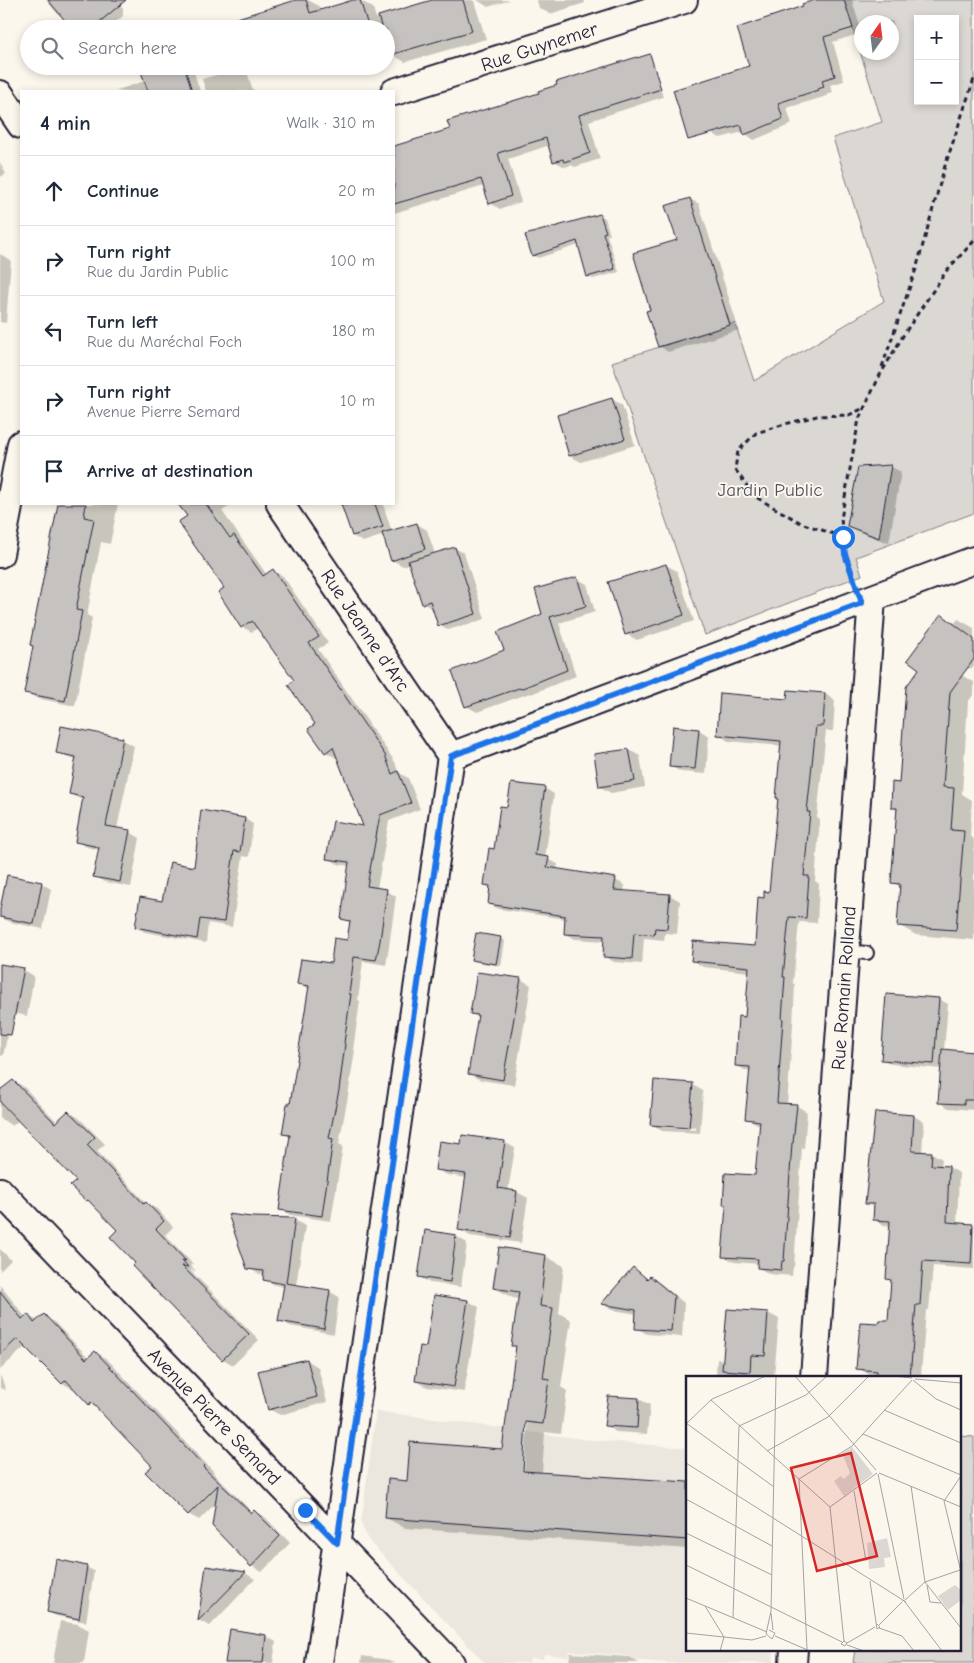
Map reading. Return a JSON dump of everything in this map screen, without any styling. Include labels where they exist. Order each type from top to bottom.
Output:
[{"type":"street","name":"Rue Guynemer","points":[[395,92],[684,0]]},
{"type":"street","points":[[0,94],[20,123]]},
{"type":"street","points":[[0,554],[20,449]]},
{"type":"street","name":"Rue Jeanne d'Arc","points":[[281,505],[451,756]]},
{"type":"street","points":[[319,1663],[451,756],[974,560]]},
{"type":"street","name":"Rue Romain Rolland","points":[[814,1376],[856,952],[866,601]]},
{"type":"street","name":"Avenue Pierre Semard","points":[[0,1191],[451,1663]]},
{"type":"street","points":[[793,1663],[794,1650]]},
{"type":"path","points":[[880,375],[917,266],[944,169],[974,79]]},
{"type":"path","points":[[866,601],[845,554],[841,519],[859,419],[880,375],[904,334],[947,270],[974,240]]},
{"type":"path","points":[[843,537],[801,523],[754,496],[735,468],[738,451],[756,433],[817,416],[849,415],[864,408]]},
{"type":"shaded area","points":[[376,1411],[582,1439],[686,1448],[686,1650],[774,1650],[773,1663],[668,1663],[629,1660],[629,1656],[569,1651],[568,1657],[544,1654],[543,1659],[530,1658],[529,1663],[485,1663],[368,1540],[361,1523]]},
{"type":"green space","name":"Jardin Public","points":[[844,0],[974,0],[974,513],[856,557],[862,575],[705,635],[612,362],[735,323],[754,381],[884,301],[833,138],[882,122],[863,60],[899,60],[899,15],[854,15],[854,32]]},
{"type":"green space","points":[[962,1436],[974,1437],[974,1663],[853,1663],[855,1650],[962,1650]]},
{"type":"building","points":[[48,0],[126,0],[102,20],[65,20]]},
{"type":"building","points":[[296,0],[306,0],[310,13],[353,0],[360,0],[366,20],[231,20]]},
{"type":"building","points":[[432,0],[463,0],[472,31],[395,54],[395,20],[379,20],[378,16]]},
{"type":"building","points":[[815,0],[844,0],[853,28],[824,37],[835,76],[822,80],[824,87],[818,90],[778,103],[783,119],[744,135],[741,125],[688,140],[673,90],[749,66],[737,28],[803,6],[802,4]]},
{"type":"building","points":[[650,54],[661,89],[579,115],[590,153],[564,162],[563,159],[553,162],[546,138],[498,153],[511,196],[489,204],[481,179],[395,204],[395,146],[450,129],[447,121],[539,93],[538,91],[557,85],[556,82]]},
{"type":"building","points":[[142,75],[187,75],[192,90],[148,90]]},
{"type":"building","points":[[690,198],[730,325],[658,347],[646,311],[650,310],[633,253],[677,240],[665,206]]},
{"type":"building","points":[[600,214],[606,232],[603,233],[615,269],[587,277],[577,241],[532,256],[525,235]]},
{"type":"building","points":[[612,398],[625,439],[569,456],[557,415]]},
{"type":"building","points":[[891,465],[879,538],[847,526],[858,467]]},
{"type":"building","points":[[58,505],[86,505],[84,517],[94,519],[76,610],[82,611],[65,701],[24,693],[33,646],[30,645]]},
{"type":"building","points":[[179,505],[207,505],[230,538],[234,535],[263,576],[273,569],[319,637],[309,643],[385,755],[392,774],[398,771],[411,803],[380,815],[367,886],[387,889],[380,941],[376,960],[354,957],[339,1090],[329,1138],[333,1139],[322,1216],[279,1210],[290,1135],[282,1134],[287,1104],[290,1104],[309,986],[297,984],[301,959],[331,963],[334,938],[347,940],[350,921],[341,919],[349,862],[326,859],[333,821],[363,826],[333,747],[325,753],[308,729],[315,724],[288,685],[294,680],[252,621],[241,628],[218,592],[224,588],[178,522],[187,516]]},
{"type":"building","points":[[341,505],[375,505],[383,527],[352,536]]},
{"type":"building","points":[[417,523],[425,549],[391,561],[382,533]]},
{"type":"building","points":[[455,547],[476,614],[438,626],[430,601],[422,604],[408,561]]},
{"type":"building","points":[[666,564],[684,615],[625,635],[608,582]]},
{"type":"building","points":[[577,577],[586,606],[550,617],[567,670],[520,689],[465,707],[452,671],[504,650],[497,632],[542,614],[535,589]]},
{"type":"building","points":[[941,614],[974,639],[974,659],[950,692],[943,787],[954,788],[951,830],[964,831],[956,930],[897,926],[900,884],[891,883],[897,808],[891,808],[892,782],[899,783],[906,687],[919,669],[907,660]]},
{"type":"building","points":[[788,690],[825,693],[823,726],[816,726],[807,812],[810,812],[804,876],[809,876],[806,918],[789,917],[783,977],[785,977],[777,1103],[797,1104],[792,1143],[784,1261],[782,1261],[781,1270],[757,1268],[758,1259],[722,1257],[726,1205],[723,1205],[725,1173],[755,1175],[760,1121],[745,1119],[750,1067],[735,1066],[738,1016],[745,1017],[749,967],[691,961],[693,941],[755,946],[758,897],[764,898],[764,891],[769,892],[778,798],[776,798],[781,741],[717,735],[720,693],[787,699]]},
{"type":"building","points":[[61,726],[123,738],[106,826],[130,830],[120,882],[93,877],[99,847],[75,842],[83,797],[69,794],[76,757],[56,753]]},
{"type":"building","points":[[673,726],[699,729],[695,769],[669,767]]},
{"type":"building","points":[[629,749],[635,781],[599,787],[594,754]]},
{"type":"building","points":[[511,783],[545,787],[535,855],[549,857],[547,867],[616,878],[614,890],[670,894],[667,929],[655,928],[654,935],[634,933],[632,959],[603,957],[604,936],[564,934],[565,916],[488,904],[490,886],[484,885],[489,848],[494,849],[500,806],[507,807]]},
{"type":"building","points":[[201,810],[245,818],[240,852],[234,851],[224,922],[200,919],[197,939],[135,927],[140,897],[162,901],[170,862],[194,867]]},
{"type":"building","points":[[7,875],[42,882],[34,924],[0,917]]},
{"type":"building","points":[[476,933],[501,937],[496,964],[471,960]]},
{"type":"building","points":[[0,964],[24,968],[11,1035],[0,1034]]},
{"type":"building","points":[[477,972],[521,978],[503,1080],[468,1074],[478,1015],[470,1014]]},
{"type":"building","points":[[886,994],[939,998],[934,1064],[881,1060]]},
{"type":"building","points":[[942,1049],[974,1052],[974,1100],[964,1100],[964,1104],[938,1103]]},
{"type":"building","points":[[13,1080],[55,1123],[68,1111],[95,1137],[87,1145],[144,1204],[146,1202],[164,1221],[156,1229],[186,1261],[182,1260],[188,1267],[182,1266],[249,1334],[222,1360],[132,1266],[135,1263],[110,1237],[117,1230],[88,1200],[86,1201],[70,1186],[76,1181],[0,1102],[0,1090]]},
{"type":"building","points":[[654,1080],[693,1083],[689,1128],[650,1125]]},
{"type":"building","points":[[875,1112],[914,1115],[912,1151],[932,1152],[931,1165],[949,1166],[947,1222],[973,1224],[971,1264],[923,1261],[920,1305],[916,1305],[910,1376],[877,1376],[877,1371],[856,1369],[860,1322],[878,1323],[879,1320],[888,1320],[891,1280],[886,1279],[890,1221],[873,1220],[874,1204],[865,1204]]},
{"type":"building","points":[[462,1135],[505,1141],[498,1188],[517,1191],[510,1238],[458,1230],[466,1174],[435,1170],[439,1141],[461,1144]]},
{"type":"building","points":[[228,1214],[251,1217],[295,1218],[286,1283],[330,1290],[324,1329],[278,1321],[284,1284],[263,1280],[264,1271],[247,1269]]},
{"type":"building","points":[[425,1230],[456,1235],[450,1282],[418,1277]]},
{"type":"building","points":[[499,1247],[546,1255],[540,1306],[553,1308],[543,1378],[549,1379],[543,1424],[526,1422],[523,1471],[686,1482],[686,1540],[385,1518],[388,1479],[407,1481],[410,1442],[502,1449],[516,1346],[511,1346],[519,1292],[493,1288]]},
{"type":"building","points":[[633,1267],[647,1279],[650,1276],[674,1296],[671,1331],[635,1329],[636,1310],[601,1304]]},
{"type":"building","points":[[0,1291],[22,1319],[28,1314],[34,1323],[44,1314],[86,1359],[95,1351],[203,1467],[251,1513],[254,1510],[280,1536],[251,1567],[212,1526],[218,1485],[188,1515],[145,1472],[152,1466],[91,1402],[89,1405],[66,1380],[62,1384],[17,1339],[0,1355]]},
{"type":"building","points":[[434,1295],[468,1300],[454,1387],[415,1381],[420,1346],[426,1347]]},
{"type":"building","points":[[727,1309],[768,1312],[765,1356],[751,1355],[750,1372],[722,1370]]},
{"type":"building","points":[[307,1359],[317,1397],[268,1410],[258,1371]]},
{"type":"building","points":[[608,1396],[639,1398],[637,1428],[604,1426]]},
{"type":"building","points":[[56,1559],[87,1566],[79,1619],[47,1612]]},
{"type":"building","points":[[206,1566],[246,1572],[198,1621]]},
{"type":"building","points":[[230,1629],[266,1635],[263,1663],[225,1663]]},
{"type":"route","points":[[305,1510],[337,1543],[451,756],[862,603],[845,554],[843,537]]}]
